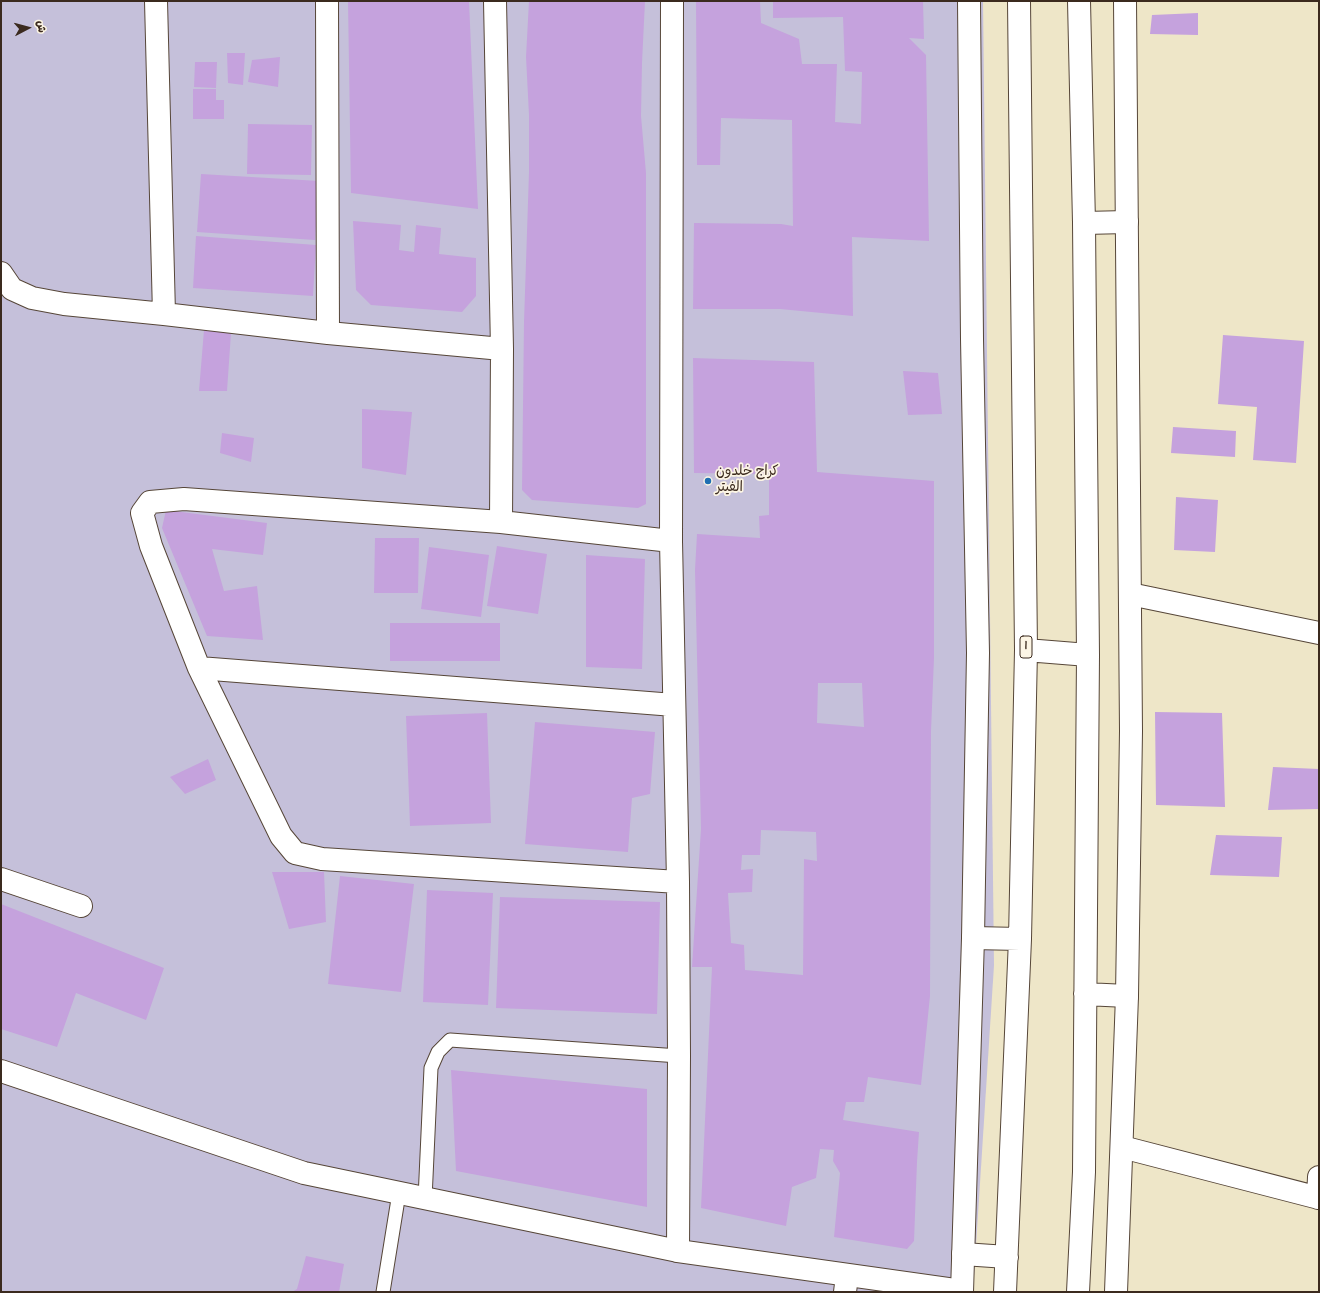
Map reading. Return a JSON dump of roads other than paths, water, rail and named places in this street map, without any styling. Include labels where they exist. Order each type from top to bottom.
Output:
[{"type":"main road","points":[[156,1],[164,314]]},
{"type":"main road","points":[[327,1],[328,333]]},
{"type":"main road","points":[[495,1],[502,349],[501,522]]},
{"type":"main road","points":[[672,1],[671,541],[680,1056],[678,1251]]},
{"type":"main road","points":[[1,1071],[304,1174],[846,1284],[962,1292],[978,653],[972,347],[969,1]]},
{"type":"main road","name":"1","points":[[1005,1292],[1020,939],[1026,650],[1018,1]]},
{"type":"main road","points":[[1078,1292],[1084,1172],[1088,655],[1084,223],[1079,1]]},
{"type":"main road","points":[[1116,1292],[1127,996],[1131,731],[1125,1]]},
{"type":"main road","points":[[1084,223],[1126,222]]},
{"type":"main road","points":[[1,273],[12,289],[32,298],[64,304],[328,333],[502,349]]},
{"type":"main road","points":[[671,541],[501,522],[184,499],[150,502],[142,513],[151,546],[199,668],[281,836],[296,853],[322,858],[678,882]]},
{"type":"main road","points":[[1130,594],[1319,633]]},
{"type":"main road","points":[[1026,650],[1088,655]]},
{"type":"main road","points":[[199,668],[674,705]]},
{"type":"main road","points":[[1,880],[81,906]]},
{"type":"main road","points":[[972,938],[1020,939]]},
{"type":"main road","points":[[1085,994],[1127,996]]},
{"type":"main road","points":[[1122,1147],[1319,1191]]},
{"type":"main road","points":[[963,1254],[1007,1257]]},
{"type":"lane","points":[[425,1198],[431,1068],[438,1052],[450,1040],[680,1056]]},
{"type":"lane","points":[[383,1292],[399,1193]]},
{"type":"place","name":"كراج خلدون الفيتر","points":[[708,481]]}]
